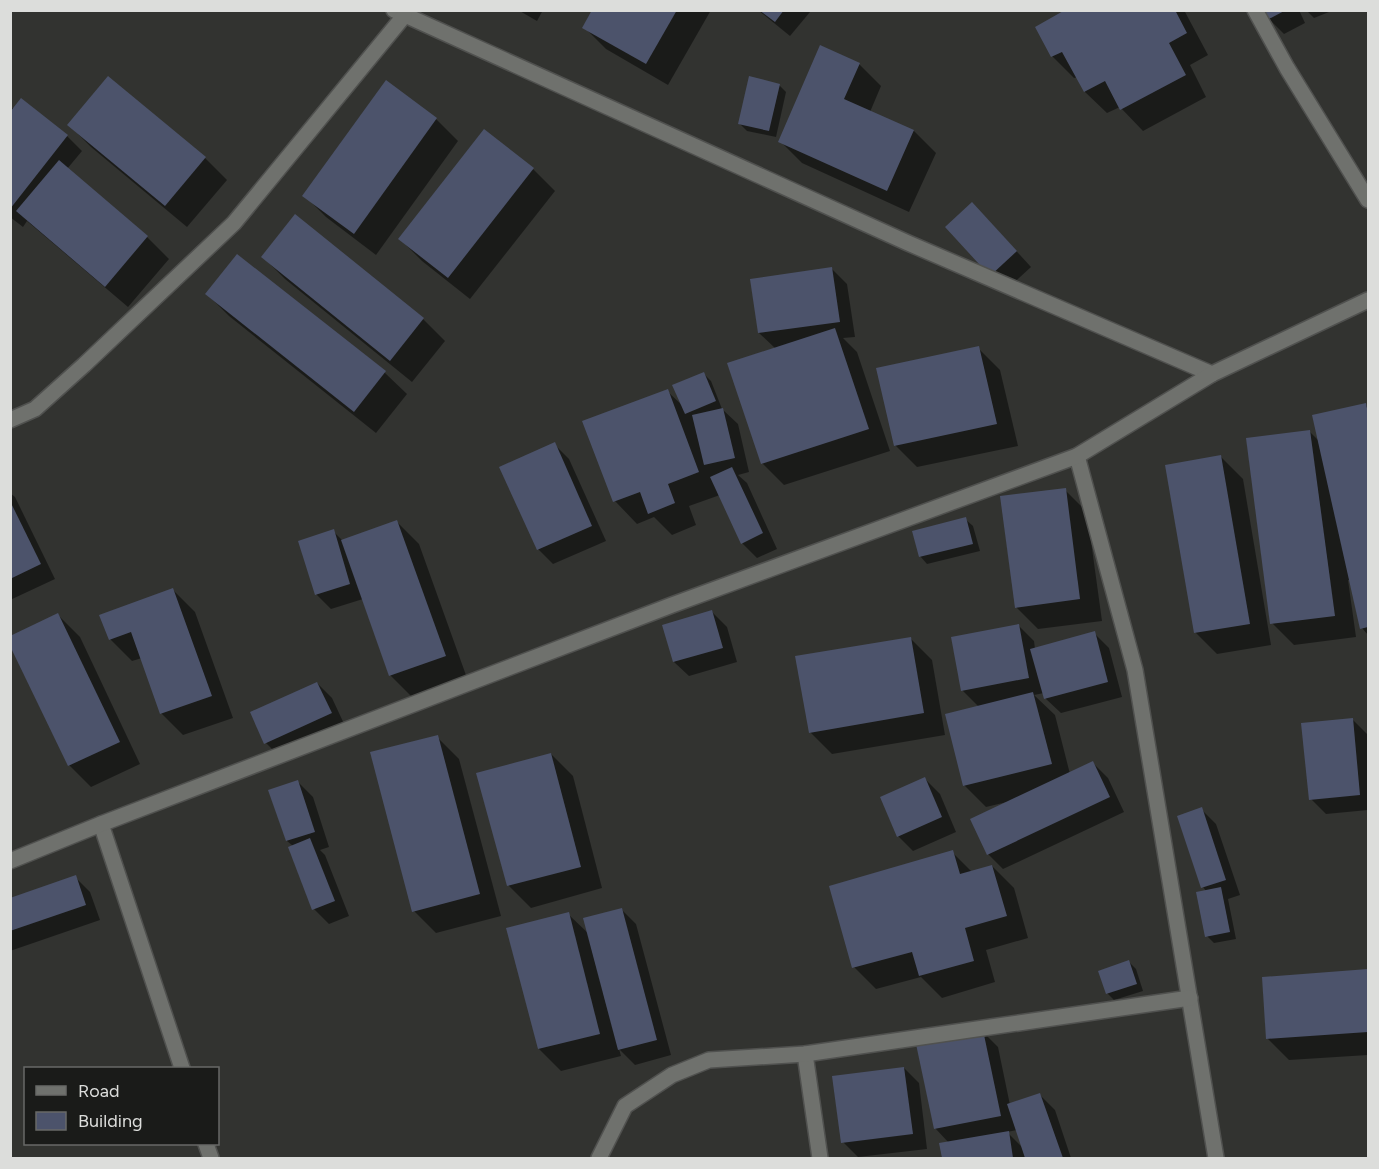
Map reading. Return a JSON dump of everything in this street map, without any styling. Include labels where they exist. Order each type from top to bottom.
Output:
[{"type":"street","points":[[1256,10],[1287,68],[1368,200]]},
{"type":"street","points":[[10,420],[34,409],[43,402],[234,223],[399,13],[908,243],[1212,374]]},
{"type":"street","points":[[10,861],[672,605],[1077,456],[1212,374],[1368,300]]},
{"type":"street","points":[[1077,456],[1135,670],[1216,1158]]},
{"type":"street","points":[[101,824],[182,1067]]},
{"type":"street","points":[[600,1158],[626,1106],[672,1075],[709,1060],[806,1054],[1190,998]]},
{"type":"street","points":[[806,1054],[820,1158]]},
{"type":"building","points":[[592,10],[677,10],[646,64],[582,28]]},
{"type":"building","points":[[759,10],[784,10],[775,22]]},
{"type":"building","points":[[1065,10],[1175,10],[1187,33],[1169,43],[1186,75],[1120,110],[1105,81],[1084,92],[1062,52],[1051,57],[1035,27]]},
{"type":"building","points":[[1263,10],[1286,10],[1267,20]]},
{"type":"building","points":[[820,45],[860,63],[844,99],[914,130],[887,191],[778,142]]},
{"type":"building","points":[[108,76],[206,157],[165,206],[67,125]]},
{"type":"building","points":[[749,76],[780,84],[769,131],[738,124]]},
{"type":"building","points":[[386,80],[437,118],[354,234],[302,196]]},
{"type":"building","points":[[21,98],[68,135],[10,209],[10,112]]},
{"type":"building","points":[[484,129],[534,168],[448,278],[398,239]]},
{"type":"building","points":[[59,160],[148,236],[105,287],[16,211]]},
{"type":"building","points":[[972,202],[1017,251],[990,276],[945,227]]},
{"type":"building","points":[[295,214],[424,318],[390,361],[261,257]]},
{"type":"building","points":[[237,254],[386,371],[354,412],[205,294]]},
{"type":"building","points":[[832,267],[840,322],[758,333],[750,279]]},
{"type":"building","points":[[835,328],[869,429],[761,464],[727,363]]},
{"type":"building","points":[[979,346],[997,424],[894,446],[876,368]]},
{"type":"building","points":[[704,372],[716,401],[685,414],[672,385]]},
{"type":"building","points":[[668,389],[699,472],[668,484],[675,503],[648,514],[640,492],[613,502],[582,421]]},
{"type":"building","points":[[1366,403],[1368,414],[1368,627],[1360,629],[1312,415]]},
{"type":"building","points":[[723,408],[735,458],[704,465],[692,415]]},
{"type":"building","points":[[1310,430],[1335,616],[1270,624],[1246,438]]},
{"type":"building","points":[[555,442],[592,526],[537,550],[499,467]]},
{"type":"building","points":[[1221,455],[1250,624],[1194,633],[1165,465]]},
{"type":"building","points":[[732,467],[763,533],[741,544],[710,477]]},
{"type":"building","points":[[1066,488],[1080,599],[1015,608],[1000,496]]},
{"type":"building","points":[[10,501],[41,564],[10,579]]},
{"type":"building","points":[[966,517],[973,544],[919,557],[912,531]]},
{"type":"building","points":[[397,520],[446,656],[389,676],[341,540]]},
{"type":"building","points":[[334,529],[350,584],[315,595],[298,541]]},
{"type":"building","points":[[173,588],[212,696],[160,714],[131,632],[109,640],[99,615]]},
{"type":"building","points":[[712,610],[723,648],[673,662],[662,625]]},
{"type":"building","points":[[58,613],[120,742],[68,766],[10,646],[10,636]]},
{"type":"building","points":[[1019,624],[1029,678],[961,691],[951,637]]},
{"type":"building","points":[[1095,631],[1108,682],[1044,699],[1030,649]]},
{"type":"building","points":[[911,637],[924,713],[809,733],[795,656]]},
{"type":"building","points":[[317,682],[332,713],[264,744],[250,712]]},
{"type":"building","points":[[1033,692],[1052,764],[963,786],[945,714]]},
{"type":"building","points":[[1353,718],[1360,795],[1309,800],[1301,723]]},
{"type":"building","points":[[438,735],[480,894],[412,912],[370,752]]},
{"type":"building","points":[[551,753],[581,867],[507,886],[476,773]]},
{"type":"building","points":[[1093,761],[1110,797],[987,855],[970,819]]},
{"type":"building","points":[[925,777],[942,817],[897,837],[880,797]]},
{"type":"building","points":[[298,780],[315,832],[286,841],[268,790]]},
{"type":"building","points":[[1202,807],[1226,880],[1201,888],[1177,816]]},
{"type":"building","points":[[310,838],[335,901],[312,910],[288,847]]},
{"type":"building","points":[[953,850],[960,874],[992,865],[1007,916],[965,928],[974,961],[919,976],[912,952],[852,968],[829,886]]},
{"type":"building","points":[[76,875],[86,905],[10,931],[10,898]]},
{"type":"building","points":[[1221,887],[1230,932],[1205,937],[1196,892]]},
{"type":"building","points":[[622,908],[657,1040],[618,1050],[583,918]]},
{"type":"building","points":[[569,912],[600,1034],[538,1049],[506,928]]},
{"type":"building","points":[[1129,960],[1137,984],[1106,994],[1098,971]]},
{"type":"building","points":[[1368,969],[1368,1032],[1266,1039],[1262,977]]},
{"type":"building","points":[[983,1030],[1001,1116],[934,1129],[916,1044]]},
{"type":"building","points":[[904,1067],[913,1134],[841,1143],[832,1076]]},
{"type":"building","points":[[1040,1093],[1063,1158],[1025,1158],[1007,1104]]},
{"type":"building","points":[[1009,1131],[1013,1158],[942,1158],[939,1143]]}]
